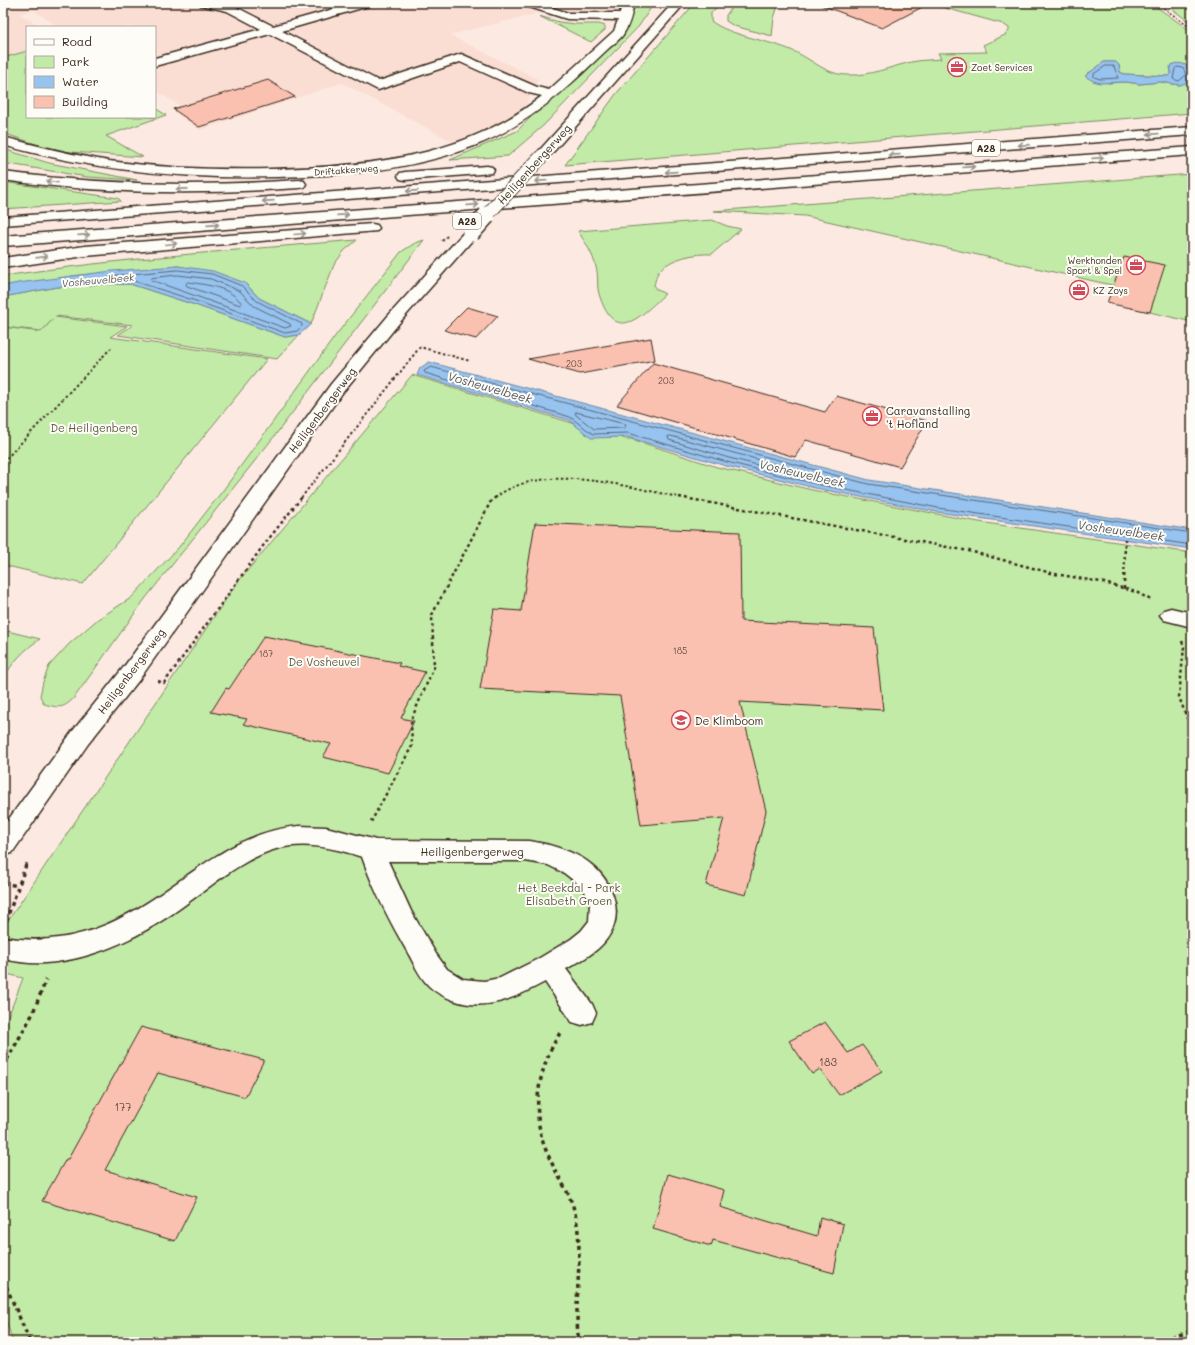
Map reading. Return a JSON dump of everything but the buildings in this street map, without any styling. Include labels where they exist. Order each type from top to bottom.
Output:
[{"type":"main road","points":[[204,3],[230,8],[378,86],[461,58],[533,90],[552,94]]},
{"type":"main road","points":[[156,62],[368,3]]},
{"type":"main road","points":[[527,3],[567,16],[625,17]]},
{"type":"main road","name":"Driftakkerweg","points":[[3,141],[32,150],[90,163],[132,169],[173,172],[280,173],[376,168],[426,158],[478,140],[527,114],[552,94],[619,32],[625,17],[628,3]]},
{"type":"main road","name":"Heiligenbergerweg","points":[[3,846],[80,738],[130,674],[337,388],[469,227],[546,161],[679,3]]},
{"type":"main road","name":"A28","points":[[3,221],[780,164],[1192,131]]},
{"type":"main road","name":"A28","points":[[3,241],[1192,151]]},
{"type":"main road","name":"A28","points":[[596,163],[642,160],[780,164]]},
{"type":"main road","points":[[3,176],[84,186],[168,190],[289,185],[508,169],[546,161]]},
{"type":"main road","name":"A28","points":[[618,208],[838,189],[930,170]]},
{"type":"main road","name":"A28","points":[[469,227],[506,217]]},
{"type":"main road","points":[[3,263],[85,251],[387,227]]},
{"type":"main road","points":[[1171,615],[1192,620]]},
{"type":"main road","name":"Heiligenbergerweg","points":[[3,948],[38,952],[82,945],[110,935],[139,922],[180,895],[207,873],[246,852],[275,840],[299,836],[334,838],[364,847],[442,852],[528,851],[542,854],[579,868],[592,880],[600,892],[604,905],[602,920],[598,931],[584,944],[521,981],[500,990],[469,994],[456,990],[435,975],[397,911],[364,847]]},
{"type":"main road","points":[[548,965],[582,1013]]},
{"type":"path","points":[[1157,3],[1192,29]]},
{"type":"path","points":[[130,674],[164,683],[263,546],[420,347],[470,361]]},
{"type":"path","points":[[3,462],[111,348]]},
{"type":"path","points":[[364,847],[412,746],[410,720],[434,667],[432,615],[491,501],[502,491],[517,483],[539,479],[582,479],[969,551],[1056,574],[1101,582],[1124,589],[1125,538]]},
{"type":"path","points":[[1171,615],[1178,626],[1184,647],[1179,696],[1192,731]]},
{"type":"path","points":[[3,883],[18,886],[3,927]]},
{"type":"path","points":[[3,1067],[38,1001],[48,973],[52,950]]},
{"type":"path","points":[[578,1342],[576,1319],[578,1287],[577,1225],[568,1190],[544,1148],[538,1126],[537,1101],[543,1069],[550,1052],[559,1035],[568,1023],[582,1013]]},
{"type":"path","points":[[3,1279],[30,1342]]},
{"type":"path","points":[[1156,1342],[1192,1332]]},
{"type":"shaded area","points":[[3,3],[622,3],[622,9],[617,13],[589,15],[552,10],[450,35],[538,79],[526,105],[501,123],[453,142],[342,83],[200,130],[170,109],[180,106],[156,91],[156,26],[57,26],[33,10],[20,14],[39,26],[26,26],[26,51],[3,58]]},
{"type":"green space","points":[[634,3],[654,3],[639,26],[544,125],[508,156],[450,160],[517,131],[542,106],[604,50]]},
{"type":"green space","points":[[695,3],[721,3],[711,13],[711,21],[719,26],[793,51],[826,70],[848,75],[872,73],[915,61],[941,59],[938,53],[987,52],[983,45],[1005,35],[1009,31],[1009,28],[1003,24],[927,3],[1151,3],[1192,32],[1192,113],[565,165],[616,94]],"holes":[[[1104,62],[1115,62],[1119,65],[1120,72],[1124,74],[1168,76],[1186,65],[1188,69],[1180,85],[1160,82],[1140,84],[1126,82],[1108,83],[1088,73],[1096,69]]]},
{"type":"green space","points":[[736,3],[779,3],[774,18],[772,36],[734,26],[726,21],[726,15]]},
{"type":"green space","points":[[1164,3],[1192,3],[1192,24]]},
{"type":"green space","points":[[539,16],[559,22],[599,24],[605,26],[605,30],[591,42]]},
{"type":"green space","points":[[26,51],[26,118],[156,118],[156,109],[166,115],[106,136],[143,157],[56,151],[3,133],[3,58]]},
{"type":"green space","points":[[3,149],[49,163],[137,180],[87,177],[3,163]]},
{"type":"green space","points":[[1192,174],[1192,322],[1137,309],[1138,291],[805,216],[713,211]]},
{"type":"green space","points":[[3,182],[118,198],[121,201],[3,209]]},
{"type":"green space","points":[[712,220],[727,226],[741,229],[712,254],[699,254],[684,257],[664,266],[658,273],[654,286],[656,289],[665,294],[647,310],[630,322],[621,323],[614,320],[606,312],[598,290],[595,262],[578,231]]},
{"type":"green space","points":[[357,240],[344,251],[334,265],[311,324],[259,298],[245,283],[178,266],[80,275],[3,286],[3,276],[92,264]]},
{"type":"green space","points":[[424,240],[273,438],[145,599],[74,698],[64,706],[60,707],[44,704],[40,696],[49,666],[69,644],[98,619],[131,598],[179,547],[224,489],[336,335],[401,252],[415,243]]},
{"type":"green space","points":[[130,284],[285,337],[299,335],[277,359],[118,335],[133,325],[56,316],[42,331],[3,327],[3,297],[58,287]]},
{"type":"green space","name":"De Heiligenberg","points":[[55,317],[127,326],[110,337],[267,359],[83,584],[3,565],[3,327],[41,332]]},
{"type":"green space","name":"Het Beekdal - Park Elisabeth Groen","points":[[412,375],[626,439],[631,439],[717,467],[812,490],[979,522],[1192,553],[1192,1342],[13,1342],[3,1311],[3,1030],[23,978],[3,973],[3,928],[237,583]]},
{"type":"green space","points":[[3,630],[40,639],[19,657],[3,680]]},
{"type":"water","points":[[1104,62],[1116,62],[1119,65],[1120,72],[1124,74],[1168,76],[1171,74],[1170,66],[1180,63],[1186,65],[1191,77],[1186,83],[1180,85],[1160,82],[1140,84],[1126,82],[1100,83],[1085,76]]},
{"type":"water","name":"Vosheuvelbeek","points":[[178,266],[213,271],[245,283],[259,298],[311,324],[299,335],[285,337],[130,284],[58,287],[3,297],[3,286],[18,283],[112,271]]},
{"type":"water","name":"Vosheuvelbeek","points":[[429,362],[869,480],[1192,530],[1192,549],[937,512],[815,488],[726,466],[627,437],[591,438],[569,420],[417,375],[420,368]]},
{"type":"place","name":"Zoet Services","points":[[957,67]]},
{"type":"place","name":"Werkhonden Sport & Spel","points":[[1136,265]]},
{"type":"place","name":"KZ Zoys","points":[[1079,290]]},
{"type":"place","name":"Caravanstalling 't Hofland","points":[[872,416]]},
{"type":"place","name":"De Klimboom","points":[[681,720]]},
{"type":"park label","name":"De Vosheuvel","points":[[324,661]]}]
